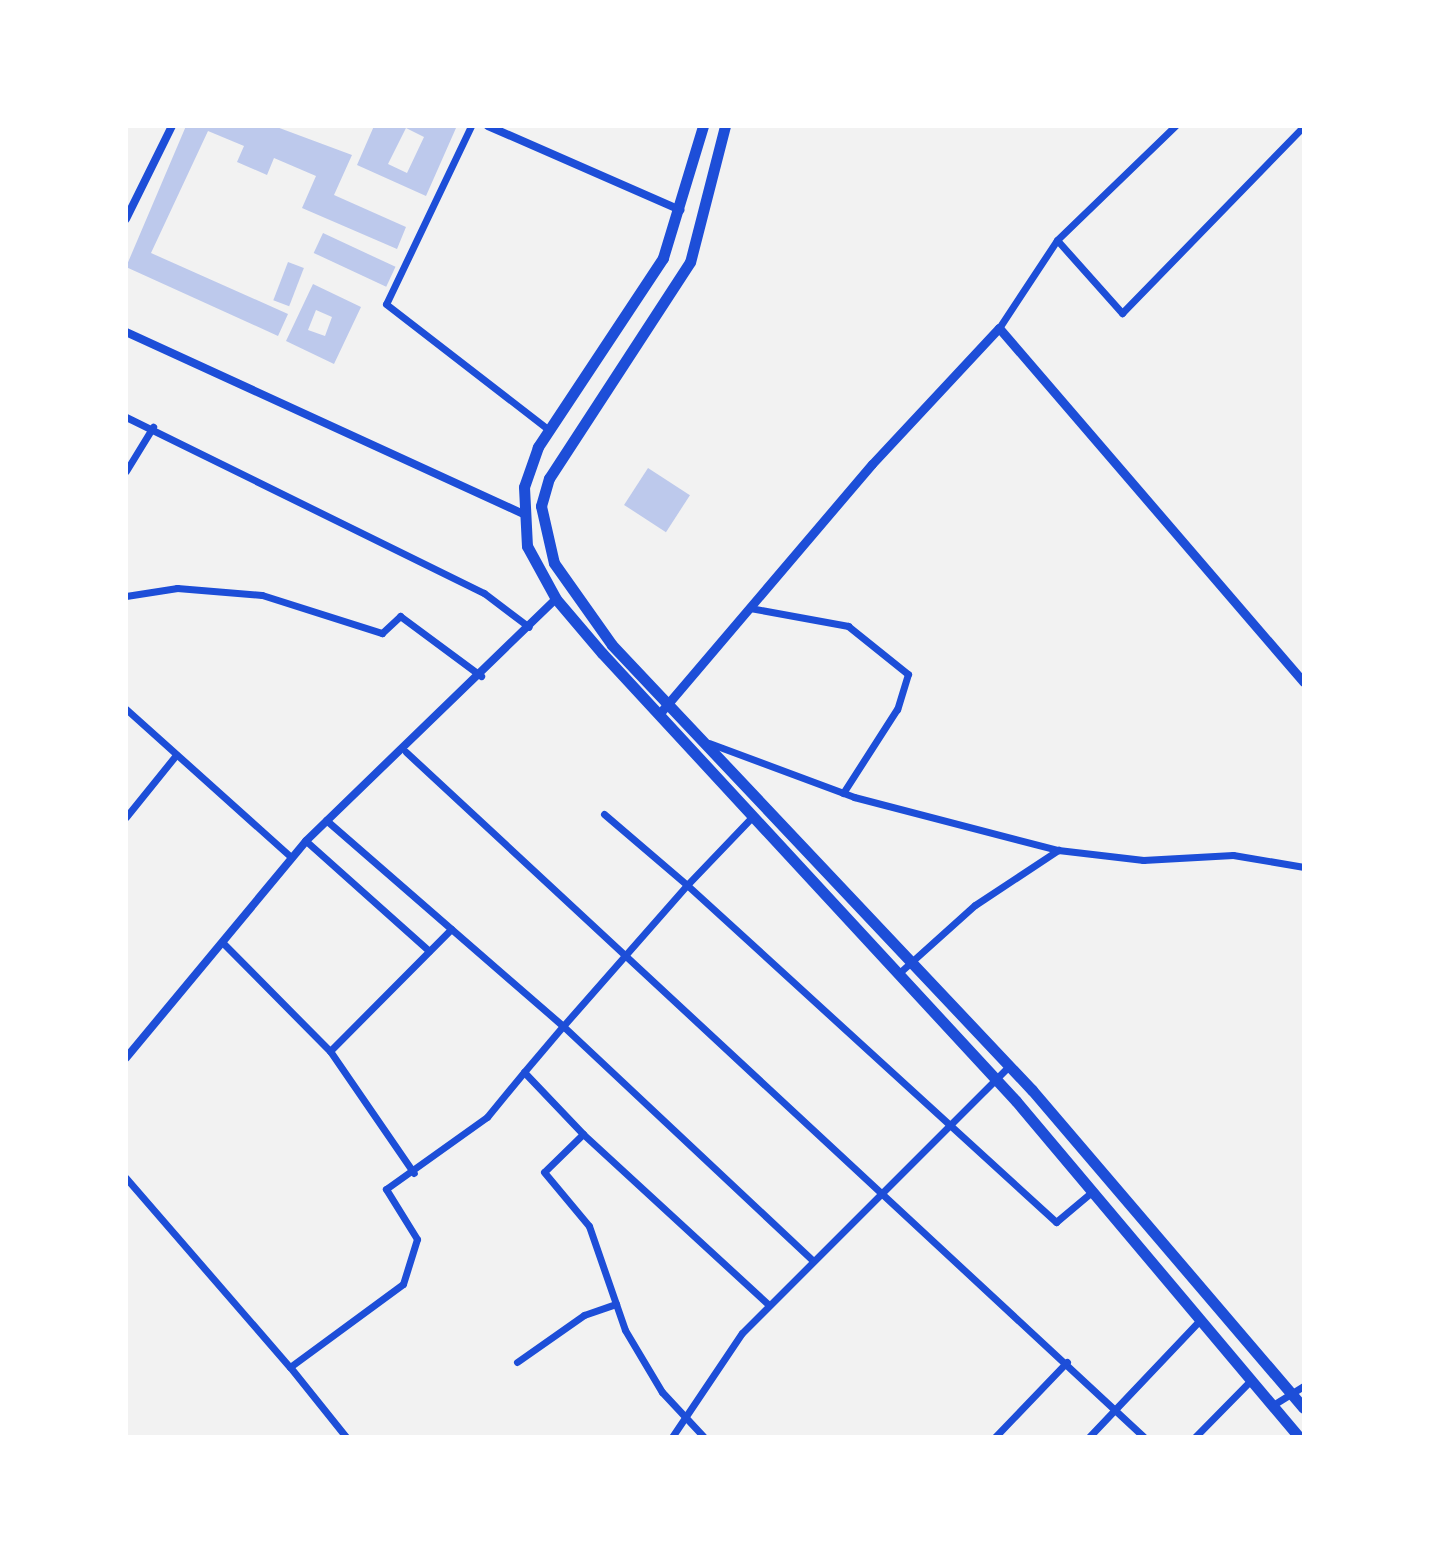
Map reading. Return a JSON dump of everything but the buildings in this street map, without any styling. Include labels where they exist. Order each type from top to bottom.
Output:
[{"type":"highway","points":[[703,126],[681,211],[663,258],[549,430],[524,487],[522,513],[527,546],[556,599],[995,1078],[1203,1317],[1299,1437]]},
{"type":"highway","points":[[725,126],[690,262],[573,435],[541,506],[554,563],[575,601],[1009,1066],[1304,1408]]},
{"type":"main road","points":[[660,713],[999,328],[1304,682]]},
{"type":"street","points":[[126,219],[172,126]]},
{"type":"street","points":[[471,126],[386,304],[549,430]]},
{"type":"street","points":[[488,126],[681,211]]},
{"type":"street","points":[[999,328],[1057,240],[1175,126]]},
{"type":"street","points":[[1057,240],[1122,313],[1304,126]]},
{"type":"street","points":[[126,332],[522,513]]},
{"type":"street","points":[[126,417],[153,427],[484,593],[529,627]]},
{"type":"street","points":[[126,471],[153,427]]},
{"type":"street","points":[[126,596],[177,588],[250,593],[382,633],[400,616],[481,676]]},
{"type":"street","points":[[126,1058],[291,857],[326,820],[406,752],[556,599]]},
{"type":"street","points":[[750,608],[848,626],[908,674],[897,709],[843,793]]},
{"type":"street","points":[[126,709],[291,857]]},
{"type":"street","points":[[707,742],[843,793],[1058,850],[1143,860],[1233,855],[1304,867]]},
{"type":"street","points":[[406,752],[1067,1362],[1113,1411],[1144,1437]]},
{"type":"street","points":[[126,817],[176,755]]},
{"type":"street","points":[[604,814],[687,885],[1056,1222],[1094,1190]]},
{"type":"street","points":[[290,1367],[403,1284],[417,1239],[386,1189],[414,1173],[487,1117],[624,956],[754,815]]},
{"type":"street","points":[[326,820],[563,1026],[813,1261]]},
{"type":"street","points":[[306,841],[429,951]]},
{"type":"street","points":[[898,974],[915,964],[975,905],[1058,850]]},
{"type":"street","points":[[330,1051],[451,929]]},
{"type":"street","points":[[223,943],[330,1051],[414,1173]]},
{"type":"street","points":[[672,1437],[683,1417],[769,1305],[879,1190],[1009,1066]]},
{"type":"street","points":[[524,1072],[583,1134],[769,1305]]},
{"type":"street","points":[[583,1134],[544,1172],[589,1226],[616,1304],[683,1417],[704,1437]]},
{"type":"street","points":[[126,1178],[290,1367],[346,1437]]},
{"type":"street","points":[[517,1362],[584,1315],[616,1304]]},
{"type":"street","points":[[1089,1437],[1203,1317]]},
{"type":"street","points":[[995,1437],[1067,1362]]},
{"type":"street","points":[[1195,1437],[1251,1380]]},
{"type":"street","points":[[1273,1405],[1290,1391],[1304,1386]]}]
